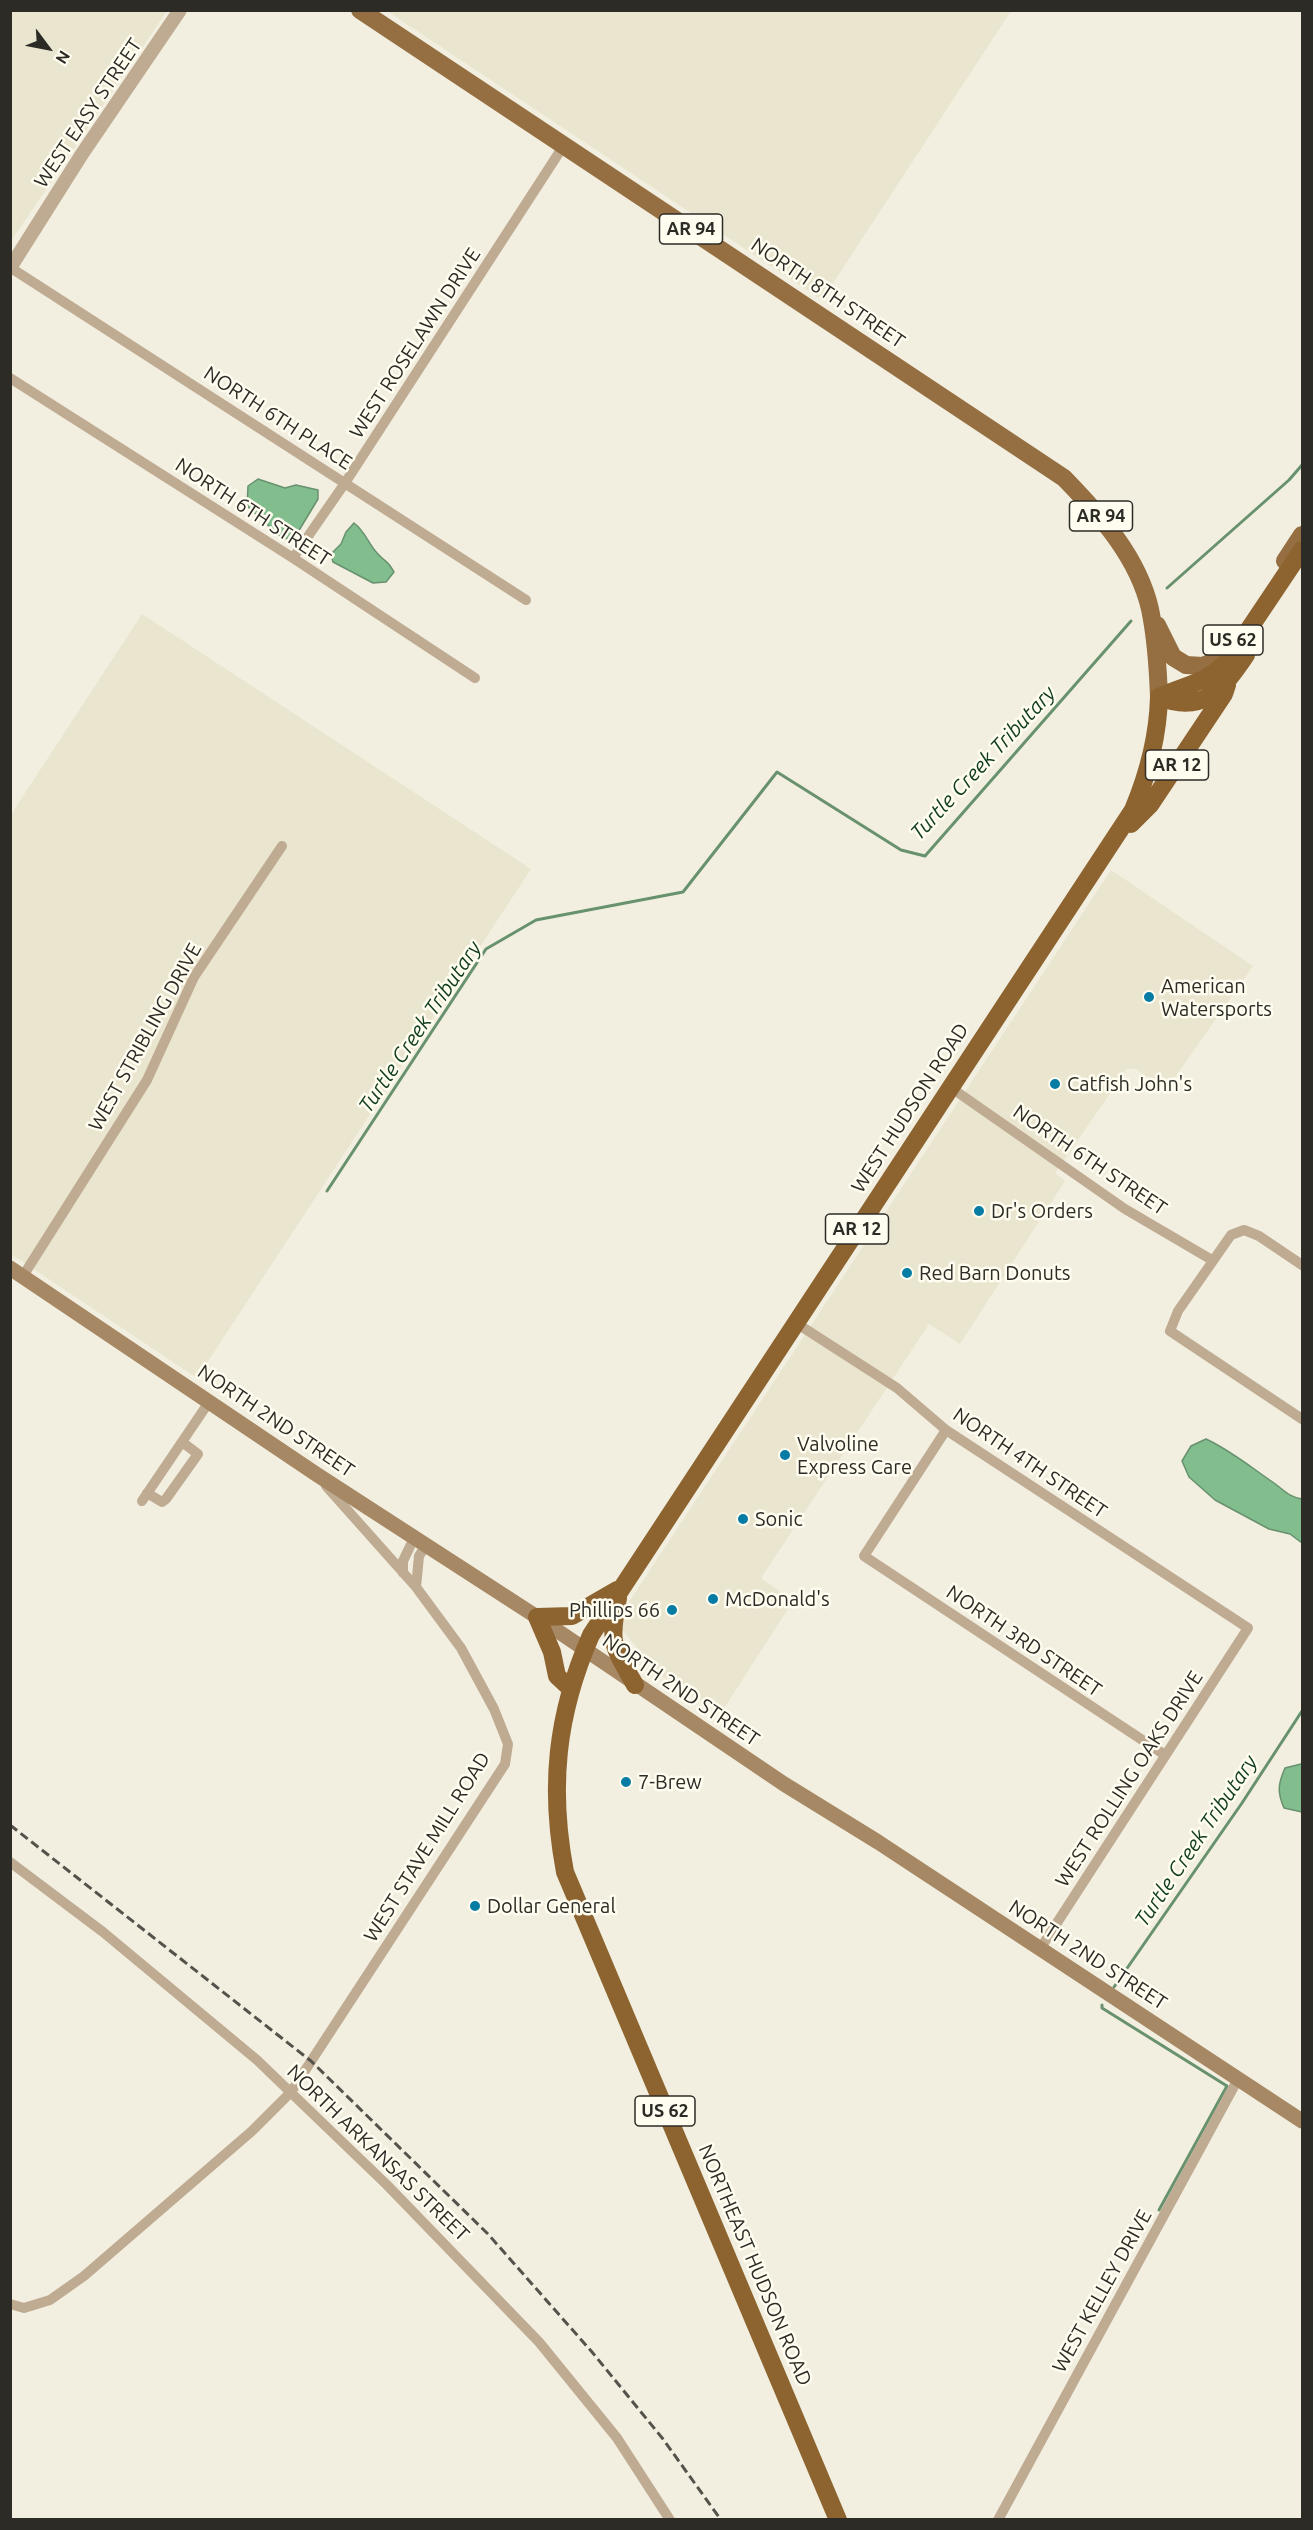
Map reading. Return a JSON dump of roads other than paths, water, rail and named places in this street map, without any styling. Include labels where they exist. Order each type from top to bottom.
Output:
[{"type":"highway","name":"US 62","points":[[1159,698],[1179,688],[1202,682],[1216,673],[1229,660],[1302,550]]},
{"type":"highway","name":"US 62","points":[[1228,681],[1302,569]]},
{"type":"highway","points":[[1159,698],[1176,704],[1198,703],[1228,681]]},
{"type":"highway","name":"AR 12","points":[[1114,840],[1150,805],[1224,694],[1228,681]]},
{"type":"highway","name":"WEST HUDSON ROAD","points":[[584,1650],[621,1588],[1133,810],[1144,784],[1152,755],[1159,698]]},
{"type":"highway","points":[[621,1588],[611,1634],[616,1653],[635,1685]]},
{"type":"highway","name":"AR 12","points":[[537,1617],[572,1616],[621,1588]]},
{"type":"highway","points":[[537,1617],[552,1652],[557,1676],[571,1689]]},
{"type":"highway","name":"NORTHEAST HUDSON ROAD","points":[[584,1650],[563,1722],[555,1789],[559,1841],[565,1872],[838,2520]]},
{"type":"main road","name":"NORTH 8TH STREET","points":[[360,10],[1064,478],[1100,514],[1127,554],[1150,610],[1159,698]]},
{"type":"main road","name":"US 62","points":[[1150,610],[1173,657],[1186,665],[1203,666],[1219,659],[1302,535]]},
{"type":"main road","name":"NORTH 2ND STREET","points":[[17,1272],[316,1474],[537,1617],[635,1685],[1302,2121]]},
{"type":"street","name":"WEST EASY STREET","points":[[11,268],[82,154],[180,10]]},
{"type":"street","name":"WEST ROSELAWN DRIVE","points":[[293,558],[345,483],[564,145]]},
{"type":"street","name":"NORTH 6TH PLACE","points":[[11,268],[526,600]]},
{"type":"street","name":"NORTH 6TH STREET","points":[[10,378],[293,558],[475,678]]},
{"type":"street","name":"WEST STRIBLING DRIVE","points":[[17,1272],[147,1080],[195,977],[282,846]]},
{"type":"street","name":"NORTH 6TH STREET","points":[[950,1087],[1125,1209],[1212,1260]]},
{"type":"street","points":[[1302,1265],[1259,1236],[1244,1230],[1231,1235],[1178,1311],[1170,1331],[1302,1419]]},
{"type":"street","name":"NORTH 4TH STREET","points":[[796,1323],[897,1388],[946,1430],[1248,1628]]},
{"type":"street","points":[[182,1442],[198,1454],[166,1499],[162,1502],[145,1497],[182,1442],[209,1402]]},
{"type":"street","name":"NORTH 3RD STREET","points":[[946,1430],[864,1556],[1165,1755]]},
{"type":"street","name":"WEST STAVE MILL ROAD","points":[[10,2304],[24,2308],[50,2300],[84,2276],[252,2131],[291,2092],[505,1764],[508,1744],[494,1709],[461,1648],[416,1587],[316,1474]]},
{"type":"street","points":[[403,1573],[403,1561],[420,1541]]},
{"type":"street","points":[[416,1587],[420,1541]]},
{"type":"street","name":"WEST ROLLING OAKS DRIVE","points":[[1040,1949],[1248,1628]]},
{"type":"street","name":"NORTH ARKANSAS STREET","points":[[10,1862],[103,1932],[257,2060],[387,2185],[539,2342],[617,2438],[670,2520]]},
{"type":"street","name":"WEST KELLEY DRIVE","points":[[998,2520],[1238,2079]]},
{"type":"waterway","name":"Turtle Creek Tributary","points":[[1167,588],[1289,480],[1302,465]]},
{"type":"waterway","name":"Turtle Creek Tributary","points":[[327,1191],[486,949],[536,920],[683,892],[777,772],[901,850],[925,856],[1131,621]]},
{"type":"waterway","name":"Turtle Creek Tributary","points":[[1114,1987],[1242,1803],[1302,1711]]},
{"type":"waterway","name":"Turtle Creek Tributary","points":[[1102,2005],[1102,2008],[1227,2086],[1159,2210]]},
{"type":"railway","points":[[10,1825],[311,2061],[488,2234],[592,2352],[663,2439],[721,2520]]},
{"type":"place","name":"American Watersports","points":[[1149,997]]},
{"type":"place","name":"Catfish John's","points":[[1055,1084]]},
{"type":"place","name":"Dr's Orders","points":[[979,1211]]},
{"type":"place","name":"Red Barn Donuts","points":[[907,1273]]},
{"type":"place","name":"Valvoline Express Care","points":[[785,1455]]},
{"type":"place","name":"Sonic","points":[[743,1519]]},
{"type":"place","name":"McDonald's","points":[[713,1599]]},
{"type":"place","name":"Phillips 66","points":[[672,1610]]},
{"type":"place","name":"7-Brew","points":[[626,1782]]},
{"type":"place","name":"Dollar General","points":[[475,1906]]}]
